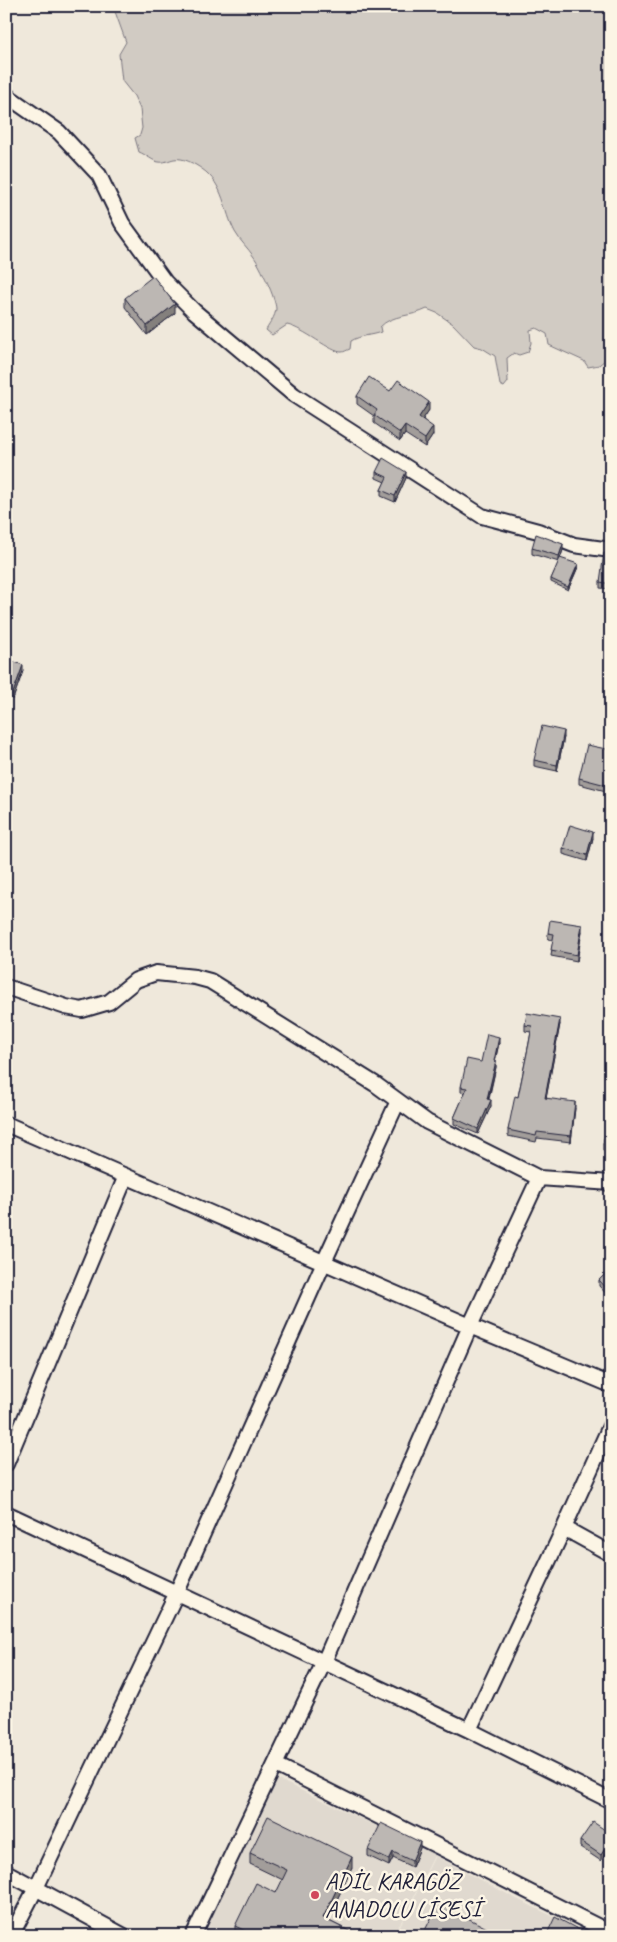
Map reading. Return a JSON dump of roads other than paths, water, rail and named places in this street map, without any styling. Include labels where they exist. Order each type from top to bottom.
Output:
[{"type":"street","points":[[6,95],[59,132],[99,175],[122,222],[165,282],[194,311],[294,396],[482,516],[538,531],[574,545],[611,550]]},
{"type":"street","points":[[6,987],[66,1007],[82,1010],[109,1002],[136,980],[156,973],[195,977],[210,981],[375,1084],[427,1122],[539,1178],[611,1182]]},
{"type":"street","points":[[11,1936],[36,1888],[177,1592],[398,1101]]},
{"type":"street","points":[[6,1124],[470,1326],[611,1384]]},
{"type":"street","points":[[6,1464],[126,1176]]},
{"type":"street","points":[[193,1936],[276,1766],[324,1662],[470,1326],[539,1178]]},
{"type":"street","points":[[469,1730],[611,1424]]},
{"type":"street","points":[[6,1513],[469,1730],[611,1801]]},
{"type":"street","points":[[564,1528],[611,1554]]},
{"type":"street","points":[[276,1766],[611,1933]]},
{"type":"street","points":[[6,1872],[124,1936]]},
{"type":"place","name":"ADİL KARAGÖZ ANADOLU LİSESİ","points":[[315,1895]]}]
